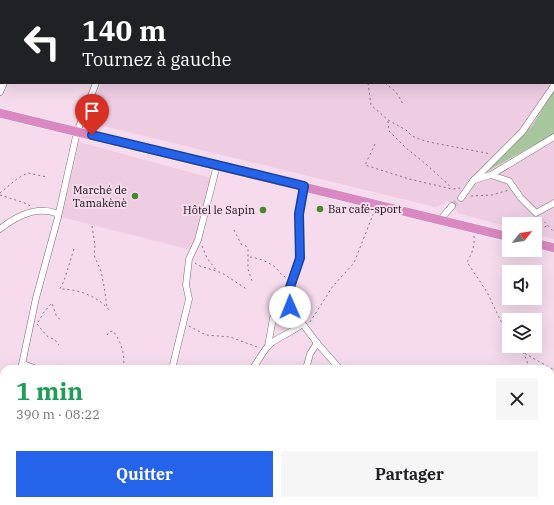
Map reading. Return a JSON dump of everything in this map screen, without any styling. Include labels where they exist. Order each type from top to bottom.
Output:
[{"type":"highway","points":[[0,113],[502,235]]},
{"type":"highway","points":[[542,245],[554,248]]},
{"type":"street","points":[[22,365],[34,322],[36,298],[58,217],[77,132],[96,84]]},
{"type":"street","points":[[462,197],[473,181],[522,132],[554,84]]},
{"type":"street","points":[[473,181],[491,175],[554,138]]},
{"type":"street","points":[[173,365],[188,299],[186,285],[190,259],[198,240],[217,165]]},
{"type":"street","points":[[491,175],[509,181],[526,205],[536,213],[554,203]]},
{"type":"street","points":[[267,348],[273,318],[287,296],[300,258],[299,214],[304,186]]},
{"type":"street","points":[[440,220],[452,206]]},
{"type":"street","points":[[0,229],[11,220],[29,212],[51,211],[56,213],[58,217]]},
{"type":"street","points":[[287,296],[290,307],[317,343],[336,365]]},
{"type":"street","points":[[255,365],[267,348],[276,340],[304,326]]},
{"type":"street","points":[[307,365],[310,354],[317,343]]},
{"type":"path","points":[[368,84],[371,105],[388,120],[406,130],[412,136],[429,142],[487,152],[496,155],[502,152]]},
{"type":"path","points":[[386,84],[396,92],[403,104]]},
{"type":"path","points":[[388,120],[389,131],[452,189]]},
{"type":"path","points":[[375,144],[365,165],[452,189],[468,187]]},
{"type":"path","points":[[0,193],[18,178],[28,173],[47,177]]},
{"type":"path","points":[[462,197],[492,195],[515,189]]},
{"type":"path","points":[[0,196],[22,202],[40,211]]},
{"type":"path","points":[[304,326],[333,286],[354,263],[378,204]]},
{"type":"path","points":[[536,213],[554,232]]},
{"type":"path","points":[[542,227],[548,225]]},
{"type":"path","points":[[92,226],[95,245],[94,255],[104,286],[107,307]]},
{"type":"path","points":[[473,228],[474,243],[470,256],[466,262],[487,292],[502,323]]},
{"type":"path","points":[[234,230],[241,244],[246,246],[249,256],[248,269],[252,282]]},
{"type":"path","points":[[198,240],[207,258],[216,271]]},
{"type":"path","points":[[74,249],[60,289],[70,289],[100,300],[110,311]]},
{"type":"path","points":[[249,256],[257,257],[273,265],[281,275],[292,279]]},
{"type":"path","points":[[190,259],[200,266],[222,273],[248,290]]},
{"type":"path","points":[[59,346],[55,340],[47,336],[34,322],[52,303],[56,315],[61,321]]},
{"type":"path","points":[[183,324],[206,335],[230,337],[267,348]]},
{"type":"path","points":[[107,335],[109,332],[113,331],[124,354],[124,365]]},
{"type":"path","points":[[523,353],[528,365]]},
{"type":"path","points":[[525,353],[545,365]]},
{"type":"shaded area","points":[[102,84],[554,84],[554,239],[542,236],[542,217],[502,217],[502,225],[458,213],[447,200],[444,204],[435,207],[83,121]]},
{"type":"shaded area","points":[[79,142],[211,178],[195,251],[61,217]]},
{"type":"green space","points":[[554,90],[554,134],[480,175],[532,126]]},
{"type":"tunnel","points":[[452,206],[461,198]]},
{"type":"place","name":"Marché de Tamakènè","points":[[135,196]]},
{"type":"place","name":"Bar café-sport","points":[[320,209]]},
{"type":"place","name":"Hôtel le Sapin","points":[[263,210]]},
{"type":"route","points":[[92,135],[304,186],[299,214],[300,258],[287,296],[290,307]]}]
